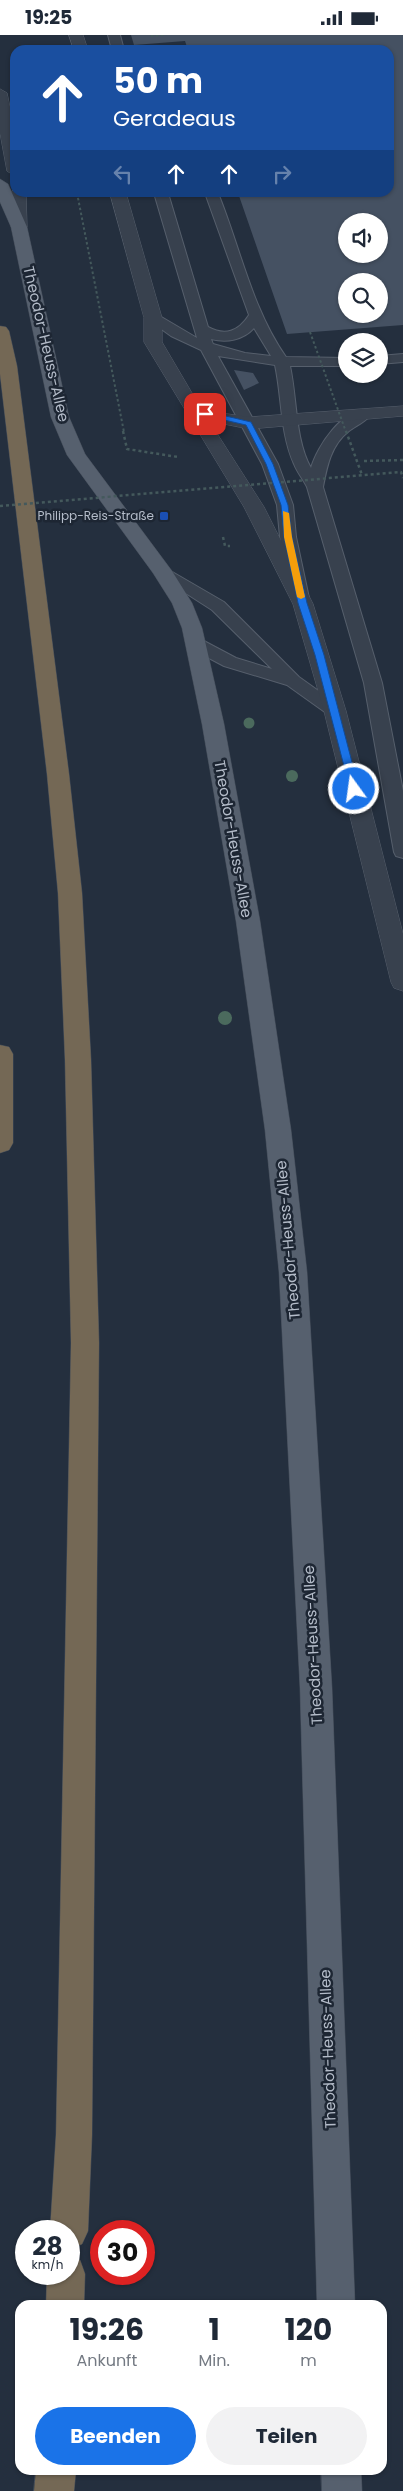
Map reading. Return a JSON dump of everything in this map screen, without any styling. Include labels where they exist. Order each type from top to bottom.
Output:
[{"type":"highway","points":[[0,331],[8,366],[70,893],[78,1060],[85,1343],[74,2115],[69,2220]]},
{"type":"highway","points":[[0,1054],[0,1143]]},
{"type":"highway","points":[[65,2300],[66,2285]]},
{"type":"highway","points":[[54,2491],[56,2475]]},
{"type":"main road","name":"Theodor-Heuss-Allee","points":[[0,184],[19,227],[63,424],[76,455],[162,571],[182,603],[196,644],[248,921],[278,1130],[293,1272],[316,1688],[336,2300]]},
{"type":"main road","points":[[341,2475],[342,2491]]},
{"type":"street","points":[[0,93],[10,145]]},
{"type":"street","name":"Theodor-Heuss-Allee","points":[[18,197],[19,227]]},
{"type":"street","points":[[119,197],[153,318],[152,342],[254,507],[303,603],[335,711],[403,981]]},
{"type":"street","points":[[192,409],[218,418],[249,423],[403,411]]},
{"type":"lane","points":[[162,197],[204,330],[207,347],[270,464],[284,505],[288,537],[303,603]]},
{"type":"lane","points":[[213,197],[256,315],[267,340],[281,361],[288,391],[290,421],[301,463],[315,487],[372,683],[395,797],[403,852]]},
{"type":"lane","points":[[204,330],[212,336],[235,335],[249,328],[256,315]]},
{"type":"lane","points":[[153,318],[186,340],[231,356],[281,361],[338,362]]},
{"type":"lane","points":[[388,359],[403,358]]},
{"type":"lane","points":[[315,487],[320,462],[329,442],[339,429],[364,415]]},
{"type":"lane","points":[[162,571],[223,611],[292,681],[335,711]]},
{"type":"lane","points":[[196,644],[215,657],[229,663],[292,681]]},
{"type":"path","points":[[310,332],[362,475]]},
{"type":"path","points":[[0,506],[401,471],[403,478]]},
{"type":"building","points":[[131,35],[403,35],[403,325],[287,334],[239,197],[394,197],[394,45],[186,45],[185,41],[134,45]]},
{"type":"building","points":[[234,370],[253,373],[259,383],[244,390]]},
{"type":"slow traffic","points":[[285,513],[288,537],[301,597]]},
{"type":"place","name":"Philipp-Reis-Straße","points":[[164,516]]},
{"type":"route","points":[[205,414],[249,423],[270,464],[284,505],[288,537],[303,603],[320,655],[354,789]]}]
